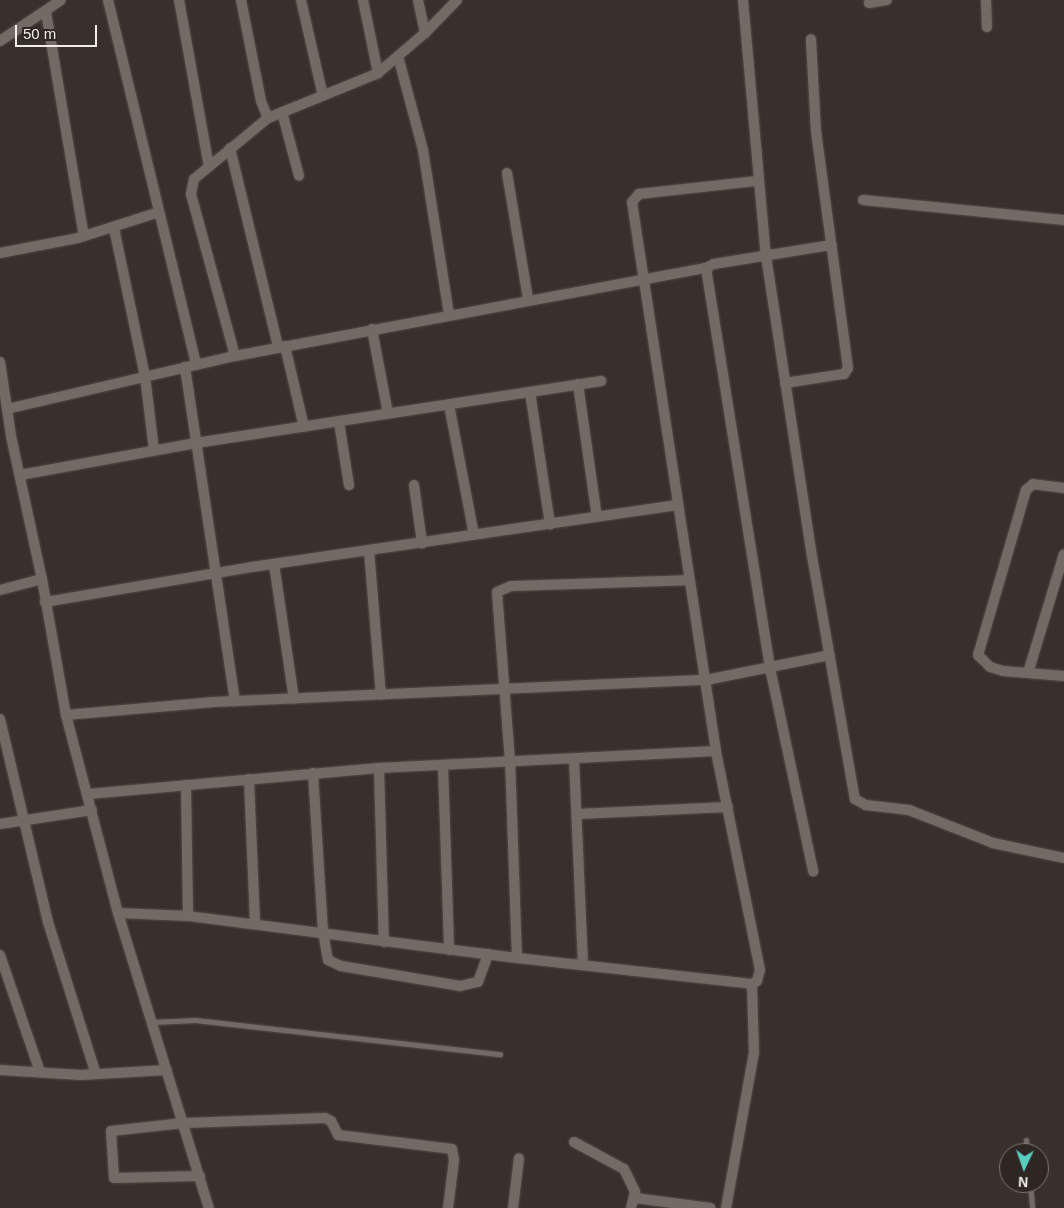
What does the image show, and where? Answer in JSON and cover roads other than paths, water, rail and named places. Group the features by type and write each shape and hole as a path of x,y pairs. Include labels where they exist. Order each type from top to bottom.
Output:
{"street":[{"path":"0,41 46,12 60,0"},
{"path":"108,0 156,213 186,317 196,443 235,701"},
{"path":"179,0 209,166"},
{"path":"241,0 261,101 268,118"},
{"path":"301,0 323,96"},
{"path":"363,0 378,73"},
{"path":"418,0 425,33"},
{"path":"235,356 191,194 194,179 268,118 378,73 425,33 457,0"},
{"path":"743,0 757,180 766,256 785,383 855,799 866,805 909,810 993,843 1064,858"},
{"path":"870,0 869,3 888,0"},
{"path":"986,0 987,27"},
{"path":"46,12 84,236"},
{"path":"785,383 844,374 848,368 816,132 811,40"},
{"path":"398,56 423,150 449,314"},
{"path":"282,112 299,176"},
{"path":"230,148 304,427"},
{"path":"507,173 528,299"},
{"path":"726,1208 754,1053 752,984 759,977 760,970 716,751 632,202 635,195 757,180"},
{"path":"863,200 1064,220"},
{"path":"0,253 84,236 114,228 156,213"},
{"path":"114,228 145,376 154,450"},
{"path":"7,409 235,356 528,299 706,268 714,264 831,245"},
{"path":"706,268 770,668 812,870"},
{"path":"372,329 388,414"},
{"path":"0,362 11,436 42,579 66,715 118,913 209,1208"},
{"path":"20,475 196,443 601,381"},
{"path":"578,384 597,517"},
{"path":"530,392 550,524"},
{"path":"448,405 474,535"},
{"path":"339,422 349,485"},
{"path":"0,441 11,436"},
{"path":"1064,488 1033,484 1026,490 978,648 981,661 990,667 1064,676"},
{"path":"414,485 422,543"},
{"path":"45,602 215,573 678,505"},
{"path":"369,550 381,695"},
{"path":"1028,672 1064,554"},
{"path":"274,564 294,698"},
{"path":"0,590 42,579"},
{"path":"517,958 510,762 497,597 500,589 510,586 689,580"},
{"path":"66,715 235,701 706,680 830,655"},
{"path":"0,719 48,922 96,1074"},
{"path":"88,794 249,778 379,768 716,751"},
{"path":"574,759 583,966"},
{"path":"443,765 449,950"},
{"path":"379,768 384,942"},
{"path":"313,773 325,955 333,964 460,986 478,982 488,954"},
{"path":"249,778 255,924"},
{"path":"186,785 188,916"},
{"path":"576,814 728,808"},
{"path":"0,824 92,810"},
{"path":"118,913 188,916 323,932 449,950 752,984"},
{"path":"0,955 40,1072"},
{"path":"0,1070 96,1074 166,1070"},
{"path":"200,1176 119,1179 112,1174 111,1131 184,1123 319,1117 331,1121 338,1135 449,1148 454,1160 448,1208"},
{"path":"574,1142 624,1169 633,1182 633,1203 710,1208"},
{"path":"513,1208 519,1158"}],"lane":[{"path":"152,1022 194,1020 500,1054"},
{"path":"1031,1193 1032,1208"}]}
